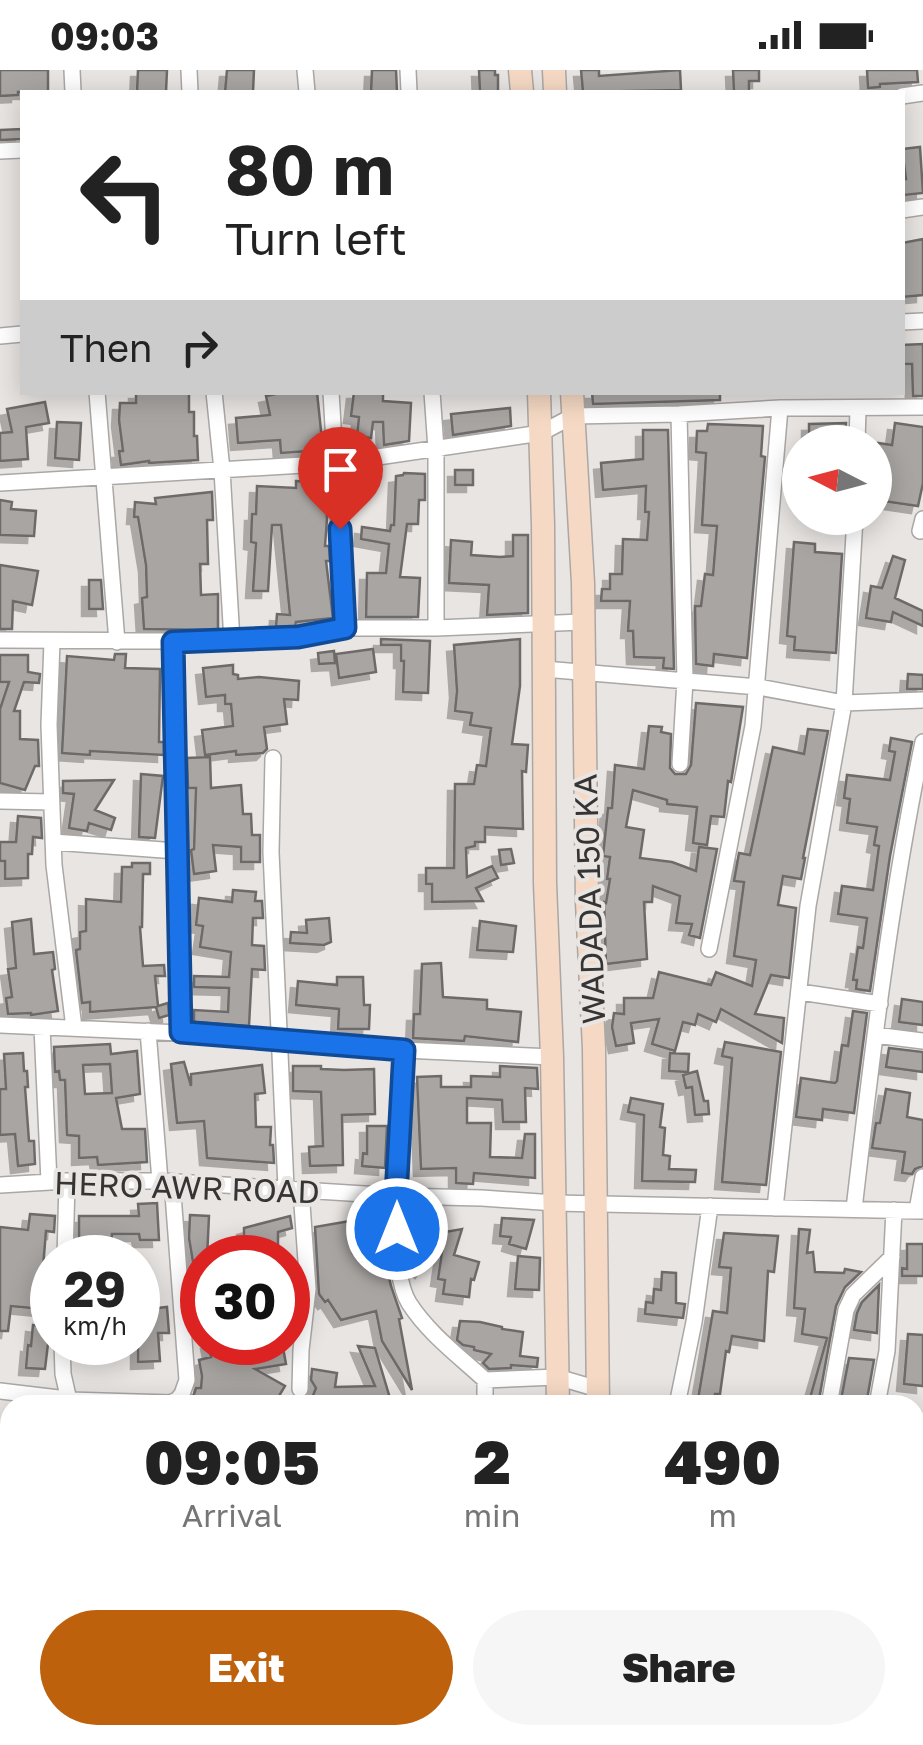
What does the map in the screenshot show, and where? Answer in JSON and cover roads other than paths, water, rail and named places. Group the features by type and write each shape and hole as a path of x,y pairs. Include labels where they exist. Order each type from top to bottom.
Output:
{"street":[{"path":"97,395 117,642"},
{"path":"214,395 232,641"},
{"path":"331,395 345,628"},
{"path":"432,395 436,628"},
{"name":"WADADA 150 KA","path":"539,395 545,883 558,1395"},
{"path":"0,483 337,463 541,433 572,404 679,414 780,408 923,407"},
{"name":"WADADA 150 KA","path":"572,404 583,583 598,1395"},
{"path":"709,949 736,821 758,687 780,408"},
{"path":"858,409 858,425"},
{"path":"679,414 685,680 680,764"},
{"path":"775,1208 808,906 844,704 853,535"},
{"path":"0,640 232,641 298,637 345,628 582,622"},
{"path":"52,641 53,842 74,1028"},
{"path":"173,642 181,1032"},
{"path":"544,669 758,687 844,704 923,700"},
{"path":"854,1209 875,1035 923,742"},
{"path":"272,758 271,852 279,1040 308,1289 300,1390"},
{"path":"0,801 51,802"},
{"path":"53,842 177,851"},
{"path":"800,992 880,1004"},
{"path":"0,1025 181,1032 552,1058"},
{"path":"42,1027 49,1182"},
{"path":"148,1031 187,1380 180,1395"},
{"path":"875,1035 923,1041"},
{"path":"404,1050 396,1196 398,1262 408,1301 446,1347 485,1380 558,1377 594,1395"},
{"path":"920,1211 923,1177"},
{"path":"66,1235 68,1181"},
{"name":"HERO AWR ROAD","path":"0,1185 166,1181 396,1196 920,1211"},
{"path":"679,1395 710,1206"},
{"path":"879,1395 888,1351 894,1210"},
{"path":"831,1395 846,1310 853,1295 892,1256"},
{"path":"62,1365 67,1395"},
{"path":"485,1380 486,1395"},
{"path":"0,1391 28,1395"}]}
